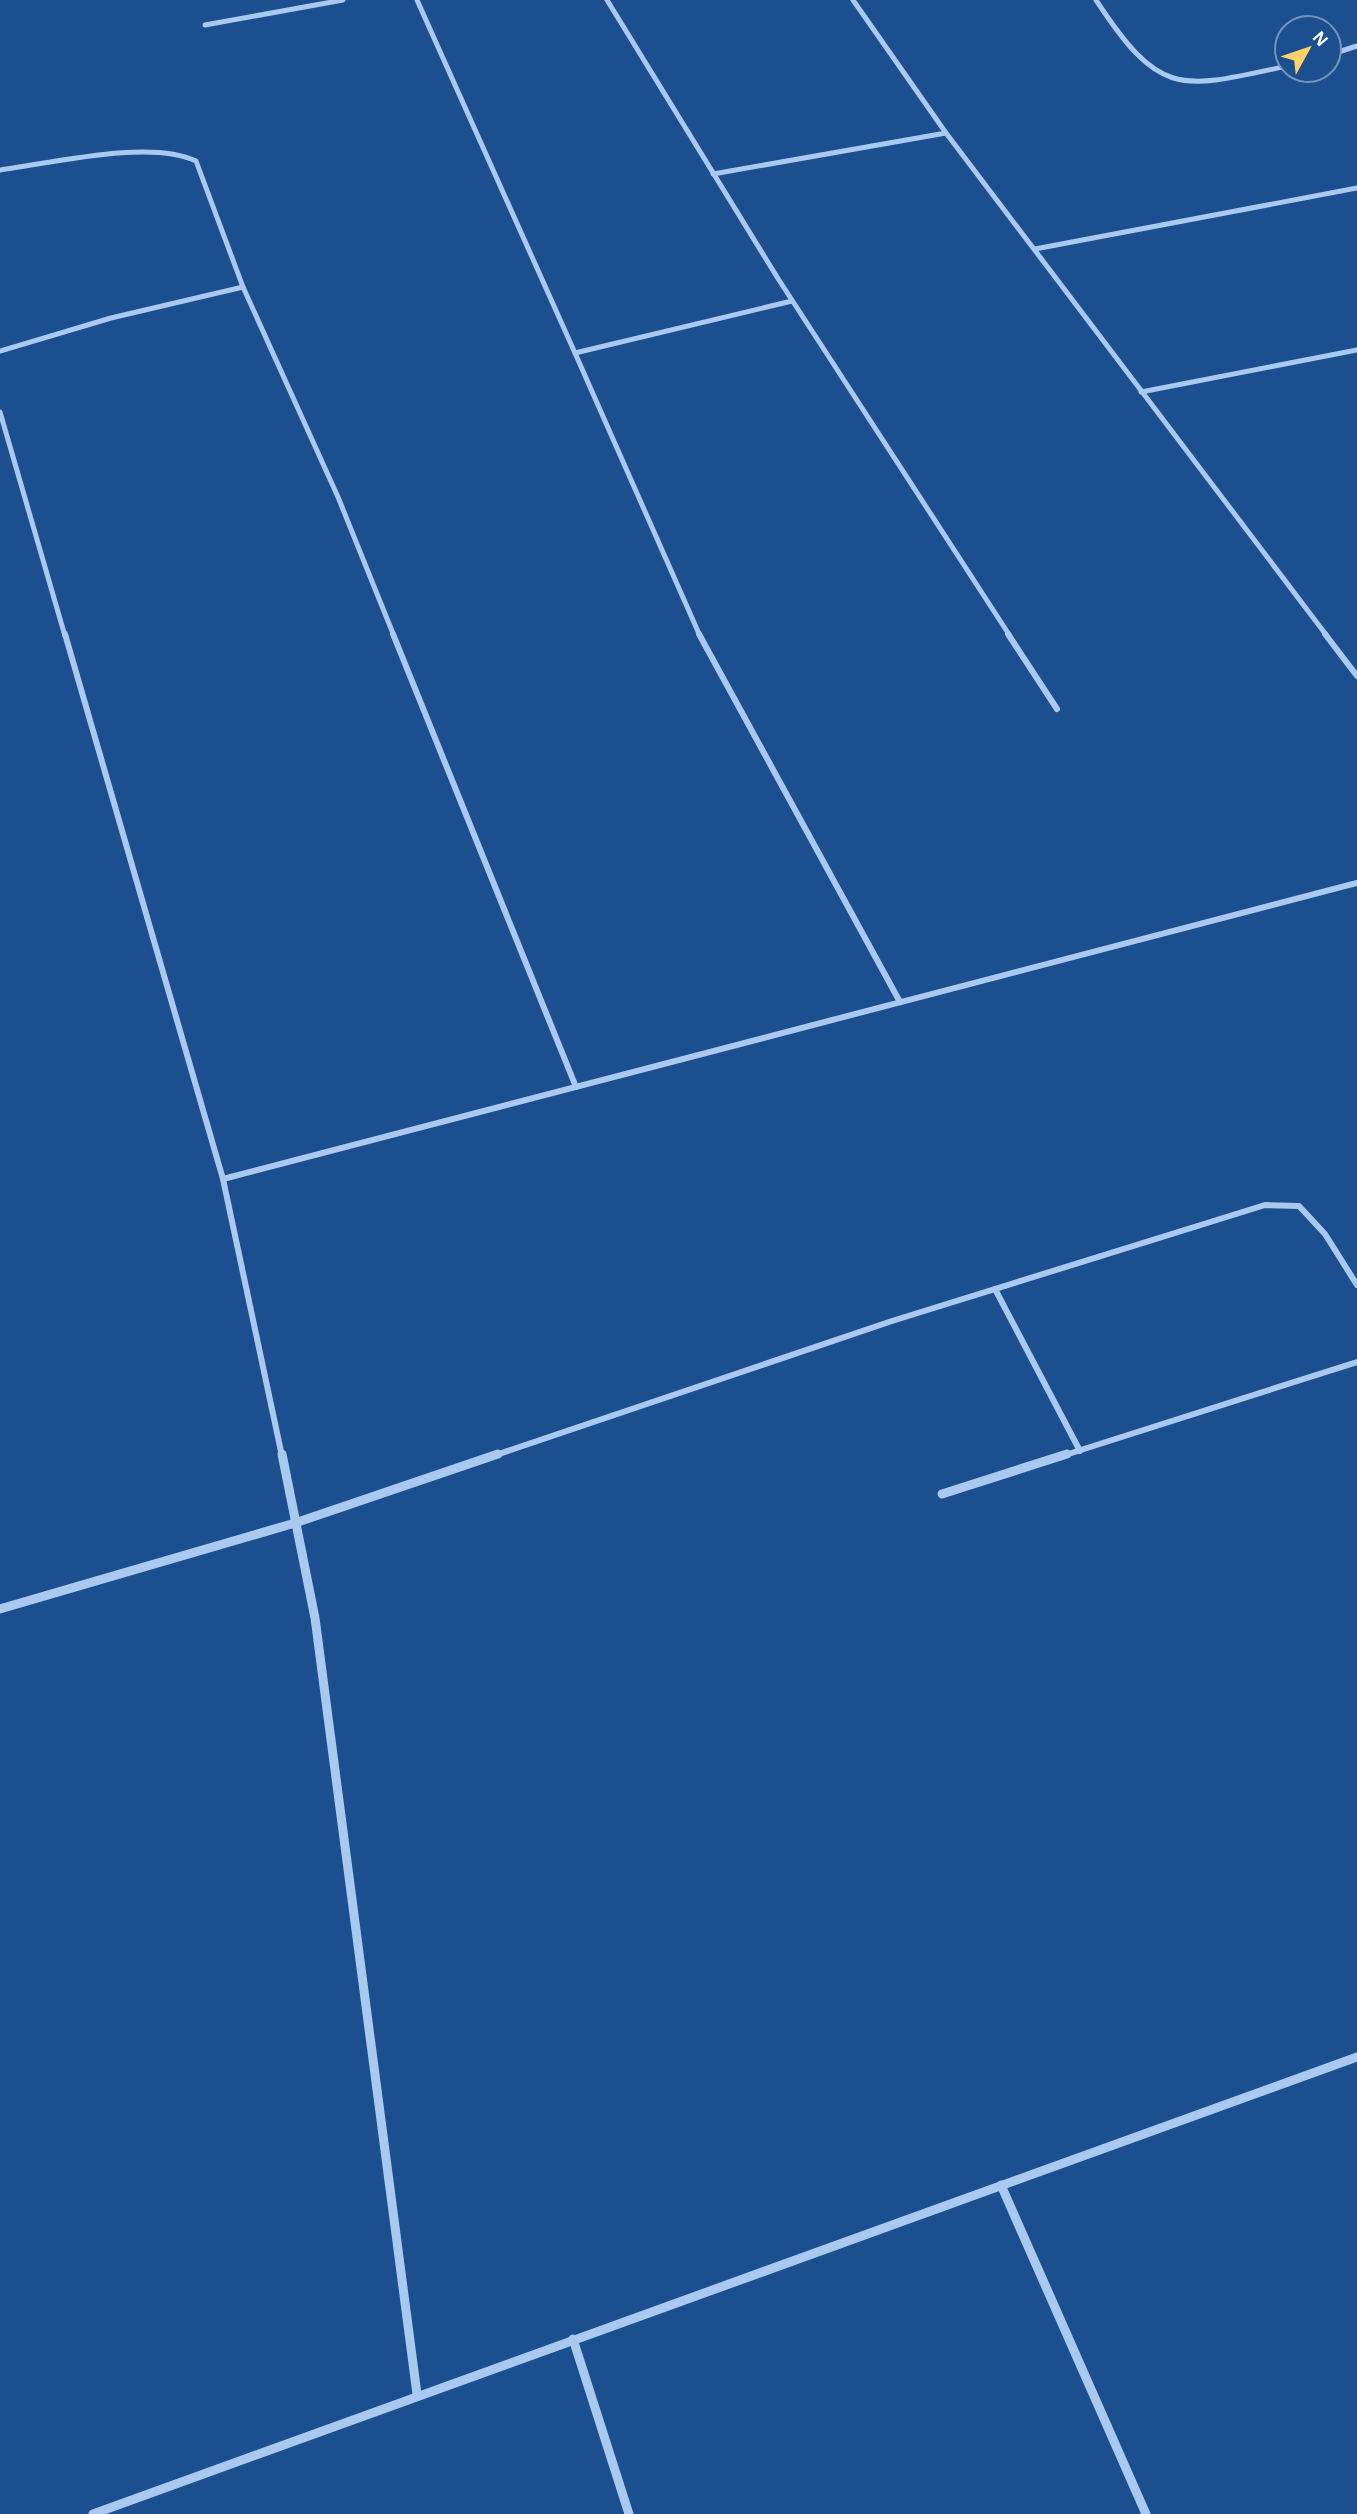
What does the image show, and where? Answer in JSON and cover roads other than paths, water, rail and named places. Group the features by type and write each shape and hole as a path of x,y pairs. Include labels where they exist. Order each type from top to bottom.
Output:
{"street":[{"path":"205,25 343,0"},
{"path":"417,0 709,657 900,1002"},
{"path":"607,0 792,302 1058,709"},
{"path":"853,0 946,132 1357,677"},
{"path":"1096,0 1130,50 1156,73 1186,81 1228,78 1273,69"},
{"path":"713,174 946,132"},
{"path":"0,170 149,151 179,153 197,161 243,287 338,497 576,1087"},
{"path":"1035,249 1357,188"},
{"path":"0,351 111,318 243,287"},
{"path":"575,353 792,302"},
{"path":"1141,392 1357,350"},
{"path":"0,412 223,1179 248,1287 315,1618 417,2394"},
{"path":"223,1179 1357,883"},
{"path":"0,1609 295,1523 995,1289 1265,1205 1299,1206 1325,1234 1357,1285"},
{"path":"995,1289 1080,1451"},
{"path":"942,1494 1357,1362"},
{"path":"96,2514 417,2394 1357,2057"},
{"path":"1002,2185 1146,2514"},
{"path":"573,2339 629,2514"}]}
